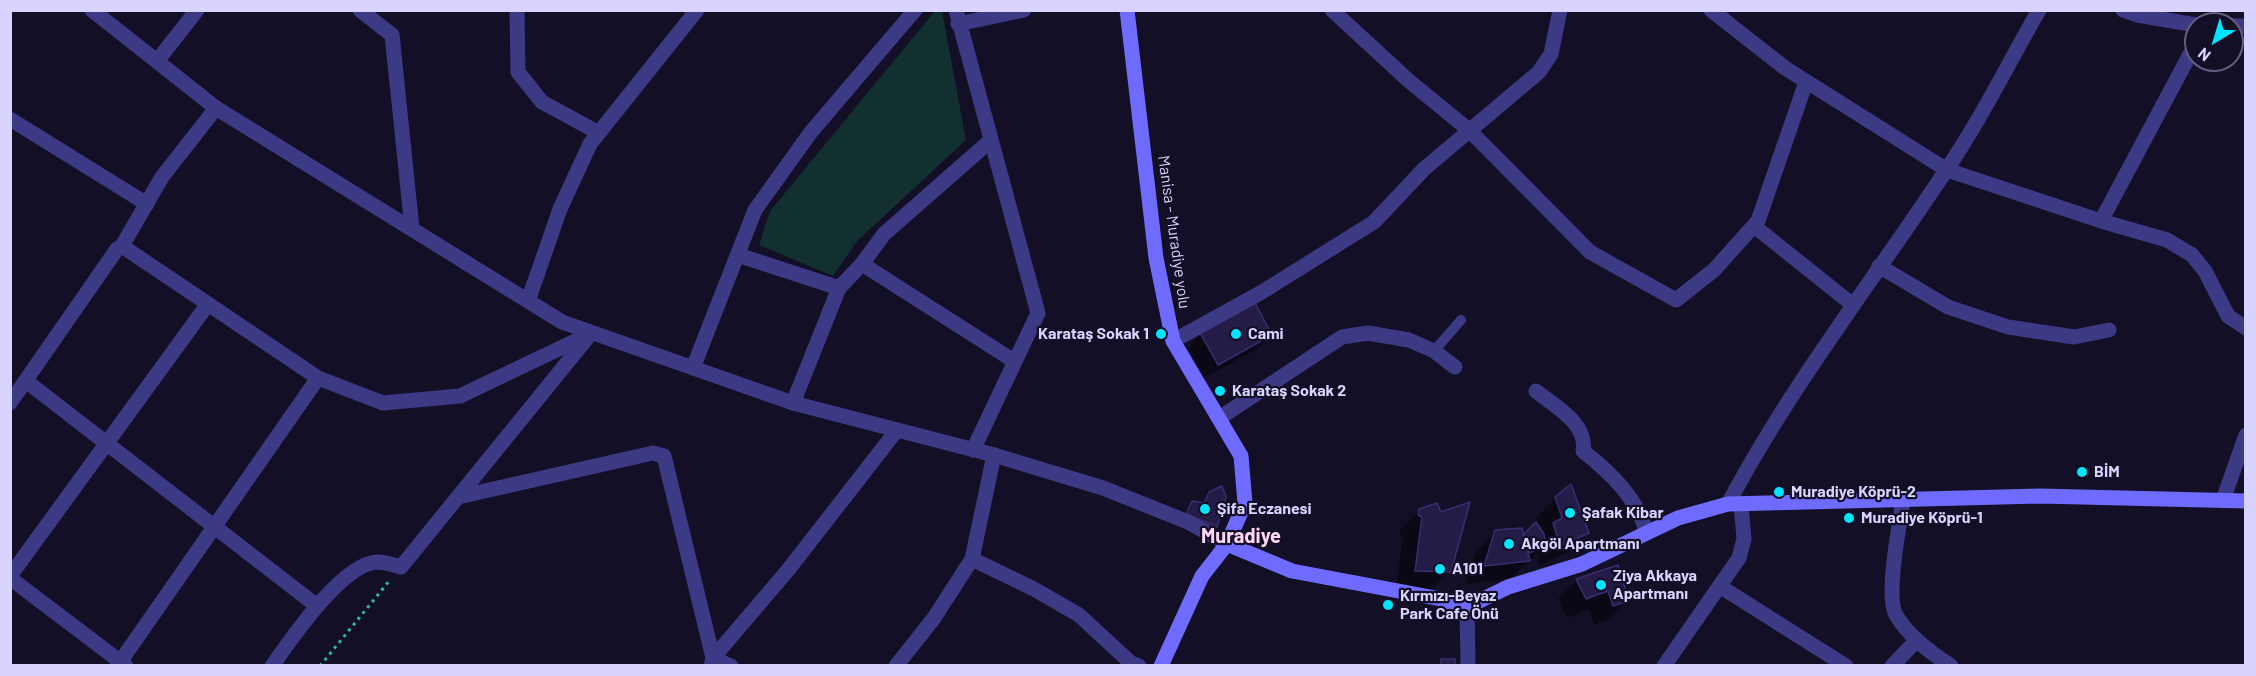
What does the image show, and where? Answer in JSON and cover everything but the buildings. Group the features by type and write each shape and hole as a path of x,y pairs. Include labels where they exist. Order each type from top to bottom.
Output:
{"main road":[{"name":"Manisa - Muradiye yolu","path":"1127,10 1156,258 1173,341 1221,417 1241,456 1245,503 1227,544 1203,576 1161,666"},
{"path":"1227,544 1292,571 1441,599 1467,607 1508,587 1582,564 1678,518 1735,503 2040,496 2246,501"}],"street":[{"path":"92,10 216,108 561,322 793,403 994,455 1103,488 1188,522 1227,544"},
{"path":"157,61 197,10"},
{"path":"360,10 392,35 412,228"},
{"path":"517,10 518,72 542,102 599,133"},
{"path":"528,301 560,209 590,144 697,10"},
{"path":"693,368 755,210 811,132 915,10"},
{"path":"973,450 1038,313 957,17 1024,10"},
{"path":"1332,10 1409,81 1469,130 1590,252 1676,300 1714,270 1758,221 1806,81"},
{"path":"1173,341 1262,292 1374,222 1424,169 1539,72 1551,54 1560,10"},
{"path":"1711,10 1806,81 1947,170 2101,221 2167,240 2192,255 2205,271 2228,316 2246,328"},
{"path":"1664,666 1739,558 1744,539 1735,503 1756,450 1947,170 2039,10"},
{"path":"2123,10 2137,15 2184,23"},
{"path":"2101,221 2184,65"},
{"path":"10,403 117,249 122,246 162,177 216,108"},
{"path":"10,119 147,204"},
{"path":"793,403 839,288 862,264 884,234 990,141"},
{"path":"1754,226 1853,305"},
{"path":"122,246 318,378 383,403 460,396 592,333"},
{"path":"738,255 839,288"},
{"path":"862,264 1014,361"},
{"path":"1879,267 1948,307 2008,327 2074,337 2109,330"},
{"path":"208,304 10,577 123,664 214,526 318,378"},
{"path":"1434,351 1461,320"},
{"path":"272,666 316,606 360,567 378,562 401,567 592,333"},
{"path":"1221,417 1342,337 1368,333 1409,340 1434,351 1455,366"},
{"path":"26,381 316,606"},
{"path":"1536,390 1568,416 1581,432 1585,440 1583,451 1610,472 1641,515 1647,533"},
{"path":"712,662 788,570 897,430"},
{"path":"2223,500 2246,435"},
{"path":"458,497 653,453 664,456 712,662"},
{"path":"896,666 934,618 972,560 994,455"},
{"path":"1903,499 1890,594 1895,614 1916,641 1951,666"},
{"path":"972,560 1034,589 1079,615 1131,663 1139,666"},
{"path":"1721,587 1846,666"},
{"path":"1467,607 1468,666"},
{"path":"1892,666 1916,641"},
{"path":"712,662 731,666"}],"path":[{"path":"320,666 401,567"}],"green space":[{"path":"935,11 942,11 966,140 857,241 833,276 759,245 770,211"}],"place":[{"name":"Karataş Sokak 1","path":"1161,334"},
{"name":"Cami","path":"1236,334"},
{"name":"Karataş Sokak 2","path":"1220,391"},
{"name":"BİM","path":"2082,472"},
{"name":"Muradiye Köprü-2","path":"1779,492"},
{"name":"Şifa Eczanesi","path":"1205,509"},
{"name":"Şafak Kibar","path":"1570,513"},
{"name":"Muradiye Köprü-1","path":"1849,518"},
{"name":"Akgöl Apartmanı","path":"1509,544"},
{"name":"A101","path":"1440,569"},
{"name":"Ziya Akkaya Apartmanı","path":"1601,585"},
{"name":"Kırmızı-Beyaz Park Cafe Önü","path":"1388,605"}],"district":[{"name":"Muradiye","path":"1241,536"}]}
